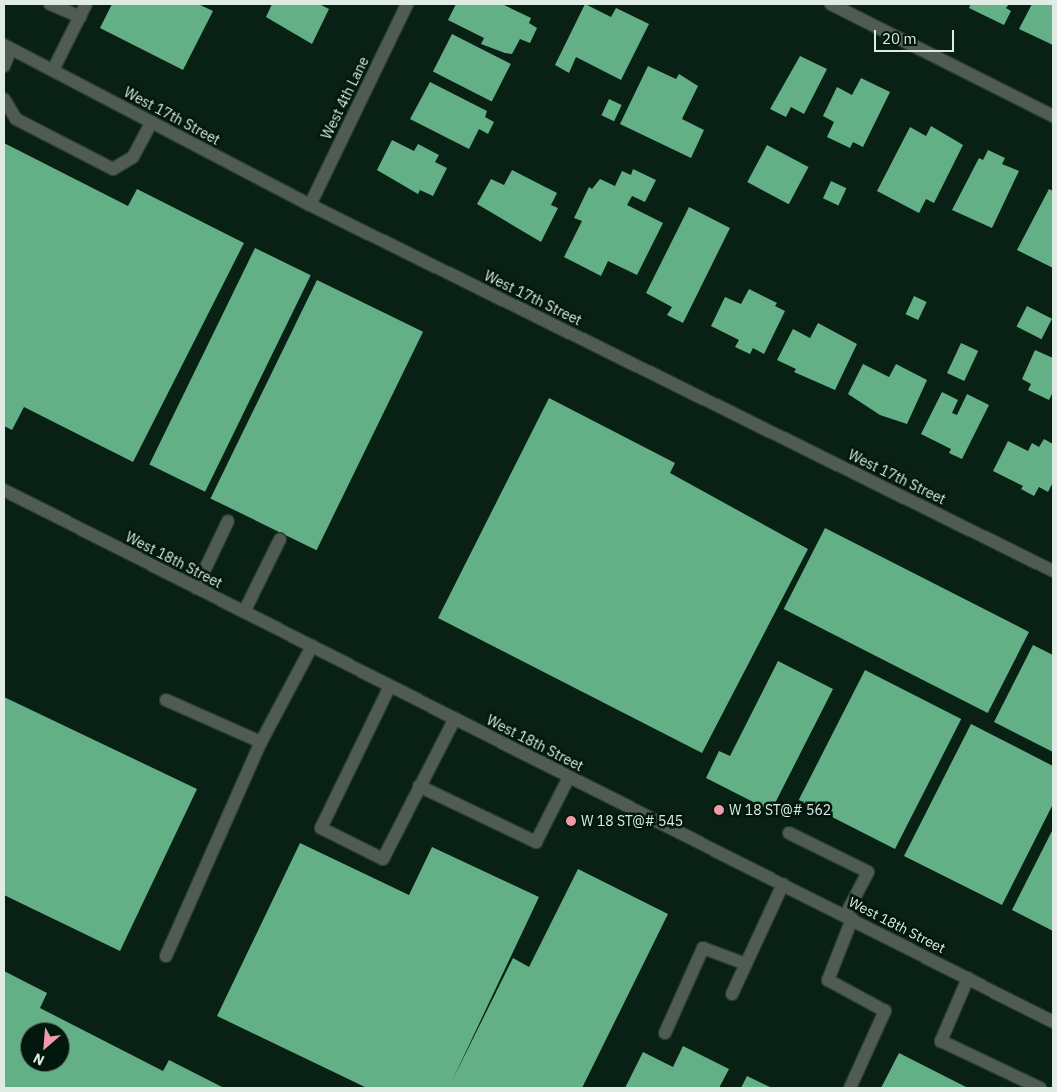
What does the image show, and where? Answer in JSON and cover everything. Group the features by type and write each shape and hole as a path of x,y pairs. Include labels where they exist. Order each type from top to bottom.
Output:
{"street":[{"path":"50,4 80,17"},
{"path":"53,70 86,4"},
{"name":"West 4th Lane","path":"310,205 407,4"},
{"path":"831,4 1053,116"},
{"path":"4,66 8,47"},
{"name":"West 17th Street","path":"8,47 310,205 1053,571"},
{"path":"4,99 16,119 113,169 133,157 152,122"},
{"name":"West 18th Street","path":"4,490 1053,1022"},
{"path":"196,588 228,521"},
{"path":"244,612 280,539"},
{"path":"166,956 261,742 312,646"},
{"path":"390,686 321,828 383,859 419,786 456,718"},
{"path":"166,700 261,742"},
{"path":"419,786 536,842 569,777"},
{"path":"789,833 868,872 848,918 828,980 885,1012 850,1088"},
{"path":"732,994 782,884"},
{"path":"665,1033 702,948 746,964"},
{"path":"968,978 941,1041 1040,1088"}],"building":[{"path":"112,4 198,4 213,11 183,70 100,28"},
{"path":"272,4 319,4 329,9 312,44 266,17"},
{"path":"456,4 502,4 531,18 529,23 537,28 530,43 520,39 512,54 505,53 481,44 484,38 448,20"},
{"path":"585,4 611,17 616,8 649,24 621,80 576,57 569,73 555,65"},
{"path":"971,4 1009,4 1006,8 1011,11 1004,25 969,8"},
{"path":"1032,4 1053,4 1053,45 1019,29"},
{"path":"452,34 511,64 492,101 433,71"},
{"path":"800,56 827,69 804,114 791,107 786,117 770,109"},
{"path":"648,66 676,79 679,74 698,86 682,119 704,130 691,158 620,124"},
{"path":"861,78 890,92 863,147 853,142 850,148 827,137 834,122 823,116 837,87 852,95"},
{"path":"430,82 487,111 485,117 494,122 488,134 479,129 469,149 410,119"},
{"path":"609,99 622,105 614,121 601,115"},
{"path":"931,126 963,145 934,203 926,199 919,213 877,191 910,127 926,136"},
{"path":"392,140 414,151 418,144 439,155 435,162 447,168 433,196 420,190 418,194 377,170"},
{"path":"4,143 128,206 137,189 244,243 133,462 24,407 12,430 4,426"},
{"path":"767,145 808,167 789,204 747,182"},
{"path":"988,150 1005,158 1002,164 1019,171 992,228 952,210 979,158 983,160"},
{"path":"633,169 656,180 645,202 632,196 627,205 663,223 637,275 608,261 601,276 564,257 582,221 574,218 589,187 592,189 600,179 615,186 622,171 631,175"},
{"path":"512,170 557,193 551,205 558,208 541,242 477,204 491,179 504,185"},
{"path":"831,181 846,188 838,205 823,198"},
{"path":"1049,189 1053,191 1053,268 1017,250"},
{"path":"689,207 730,228 683,323 667,315 672,307 646,293"},
{"path":"255,248 311,275 205,492 149,465"},
{"path":"317,280 423,332 317,550 210,498"},
{"path":"749,289 777,303 775,306 785,311 764,354 753,348 750,354 735,347 739,340 711,326 725,297 741,304"},
{"path":"914,296 927,302 918,320 906,314"},
{"path":"1027,306 1052,319 1042,339 1017,326"},
{"path":"818,323 857,344 835,390 794,372 796,369 777,360 793,329 810,338"},
{"path":"961,343 978,351 964,381 947,373"},
{"path":"1035,350 1053,358 1053,392 1049,400 1028,390 1031,384 1022,379"},
{"path":"863,364 889,377 896,364 927,380 907,424 880,415 848,394"},
{"path":"942,392 958,400 952,413 957,415 967,394 989,405 962,459 949,453 951,449 921,434"},
{"path":"549,398 675,463 670,473 808,549 702,753 438,618"},
{"path":"1044,439 1053,444 1053,482 1048,492 1039,487 1034,496 1021,489 1023,486 993,471 1008,441 1028,451 1032,443 1039,447"},
{"path":"825,528 1029,632 988,713 784,609"},
{"path":"1033,645 1053,655 1053,752 994,722"},
{"path":"778,661 833,689 771,811 706,778 719,751 730,756"},
{"path":"865,670 961,719 895,849 799,800"},
{"path":"4,697 197,789 120,951 4,895"},
{"path":"971,724 1053,766 1053,804 1002,905 904,856"},
{"path":"1053,829 1053,931 1012,910"},
{"path":"300,843 409,895 432,847 539,897 452,1081 513,958 529,967 578,869 668,914 582,1088 367,1088 217,1016"},
{"path":"4,971 47,993 40,1008 67,1022 20,1022 20,1072 70,1072 70,1023 163,1071 169,1060 224,1088 4,1088"},
{"path":"683,1046 729,1069 719,1088 625,1088 643,1052 673,1067"},
{"path":"899,1053 968,1088 881,1088"},
{"path":"747,1076 772,1088 741,1088"}],"place":[{"name":"W 18 ST@# 562","path":"719,810"},
{"name":"W 18 ST@# 545","path":"571,821"}]}
